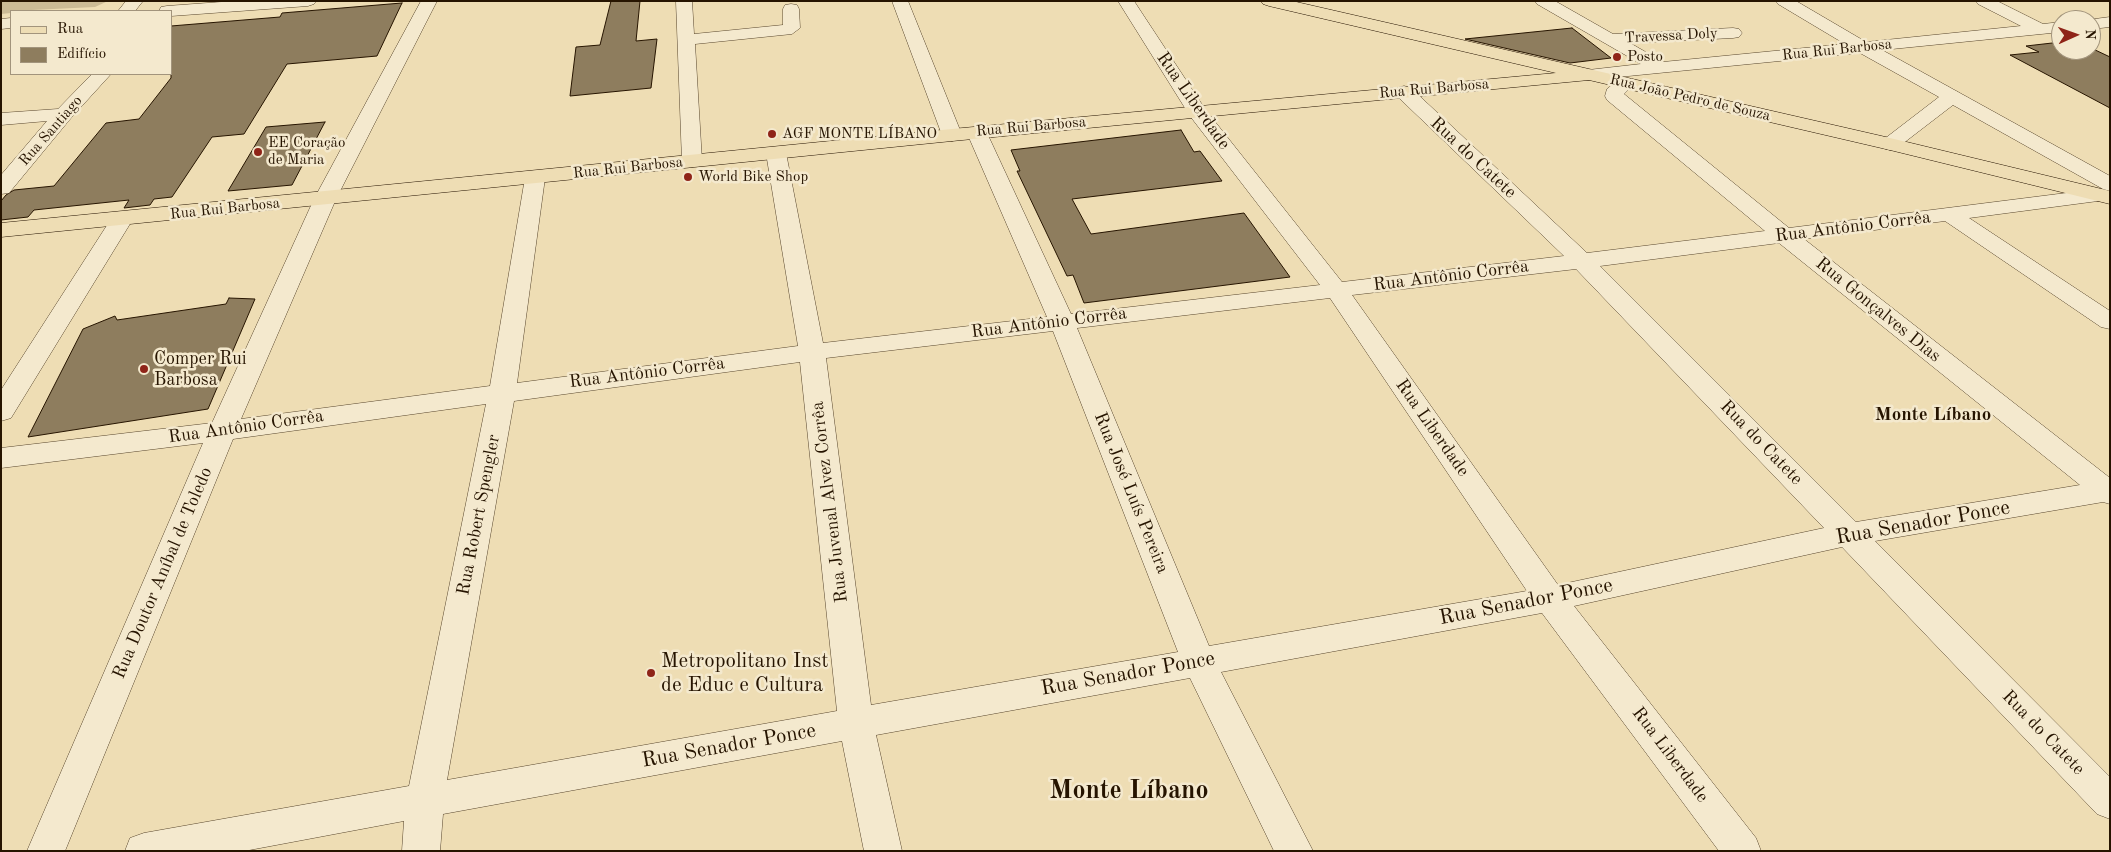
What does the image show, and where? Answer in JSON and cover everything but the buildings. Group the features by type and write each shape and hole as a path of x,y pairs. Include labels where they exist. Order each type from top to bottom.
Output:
{"main road":[{"name":"Rua João Pedro de Souza","path":"1269,1 2106,193"},
{"name":"Rua Rui Barbosa","path":"1,230 964,134 1588,75"}],"street":[{"path":"172,11 308,1"},
{"name":"Rua Doutor Aníbal de Toledo","path":"46,851 222,431 325,199 429,1"},
{"path":"684,1 692,161"},
{"name":"Rua José Luís Pereira","path":"900,1 964,134 1062,322 1199,662 1294,851"},
{"name":"Rua Liberdade","path":"1126,1 1197,112 1336,290 1550,599 1742,851"},
{"path":"1543,1 1660,68"},
{"path":"1784,1 1952,96 2106,193"},
{"path":"1984,1 2040,29"},
{"path":"686,40 786,30 791,28 791,9"},
{"name":"Rua Rui Barbosa","path":"1588,75 2051,28"},
{"name":"Travessa Doly","path":"1609,38 1733,33"},
{"name":"Rua Santiago","path":"1,188 64,114 101,75"},
{"name":"Rua Gonçalves Dias","path":"1625,84 1614,93 1614,96 1784,235 2109,492"},
{"name":"Rua do Catete","path":"1404,92 1582,261 2110,802"},
{"path":"1890,144 1952,96"},
{"path":"1,119 64,114"},
{"name":"Rua Juvenal Alvez Corrêa","path":"776,153 812,352 856,723 883,851"},
{"name":"Rua Robert Spengler","path":"421,851 426,800 502,392 535,178"},
{"name":"Rua Antônio Corrêa","path":"1,458 222,431 812,352 1582,261 1950,215 2106,193"},
{"path":"1950,215 2110,322"},
{"path":"1,412 122,219"},
{"name":"Rua Senador Ponce","path":"144,851 1550,599 1850,534 2109,492"}],"shaded area":[{"path":"1,1 108,1 95,7 10,10 10,13 1,14"}],"place":[{"name":"Posto","path":"1617,57"},
{"name":"AGF MONTE LÍBANO","path":"772,134"},
{"name":"EE Coração de Maria","path":"258,152"},
{"name":"World Bike Shop","path":"688,177"},
{"name":"Comper Rui Barbosa","path":"144,369"},
{"name":"Metropolitano Inst de Educ e Cultura","path":"651,673"}],"district":[{"name":"Monte Líbano","path":"1933,415"},
{"name":"Monte Líbano","path":"1129,791"}]}
